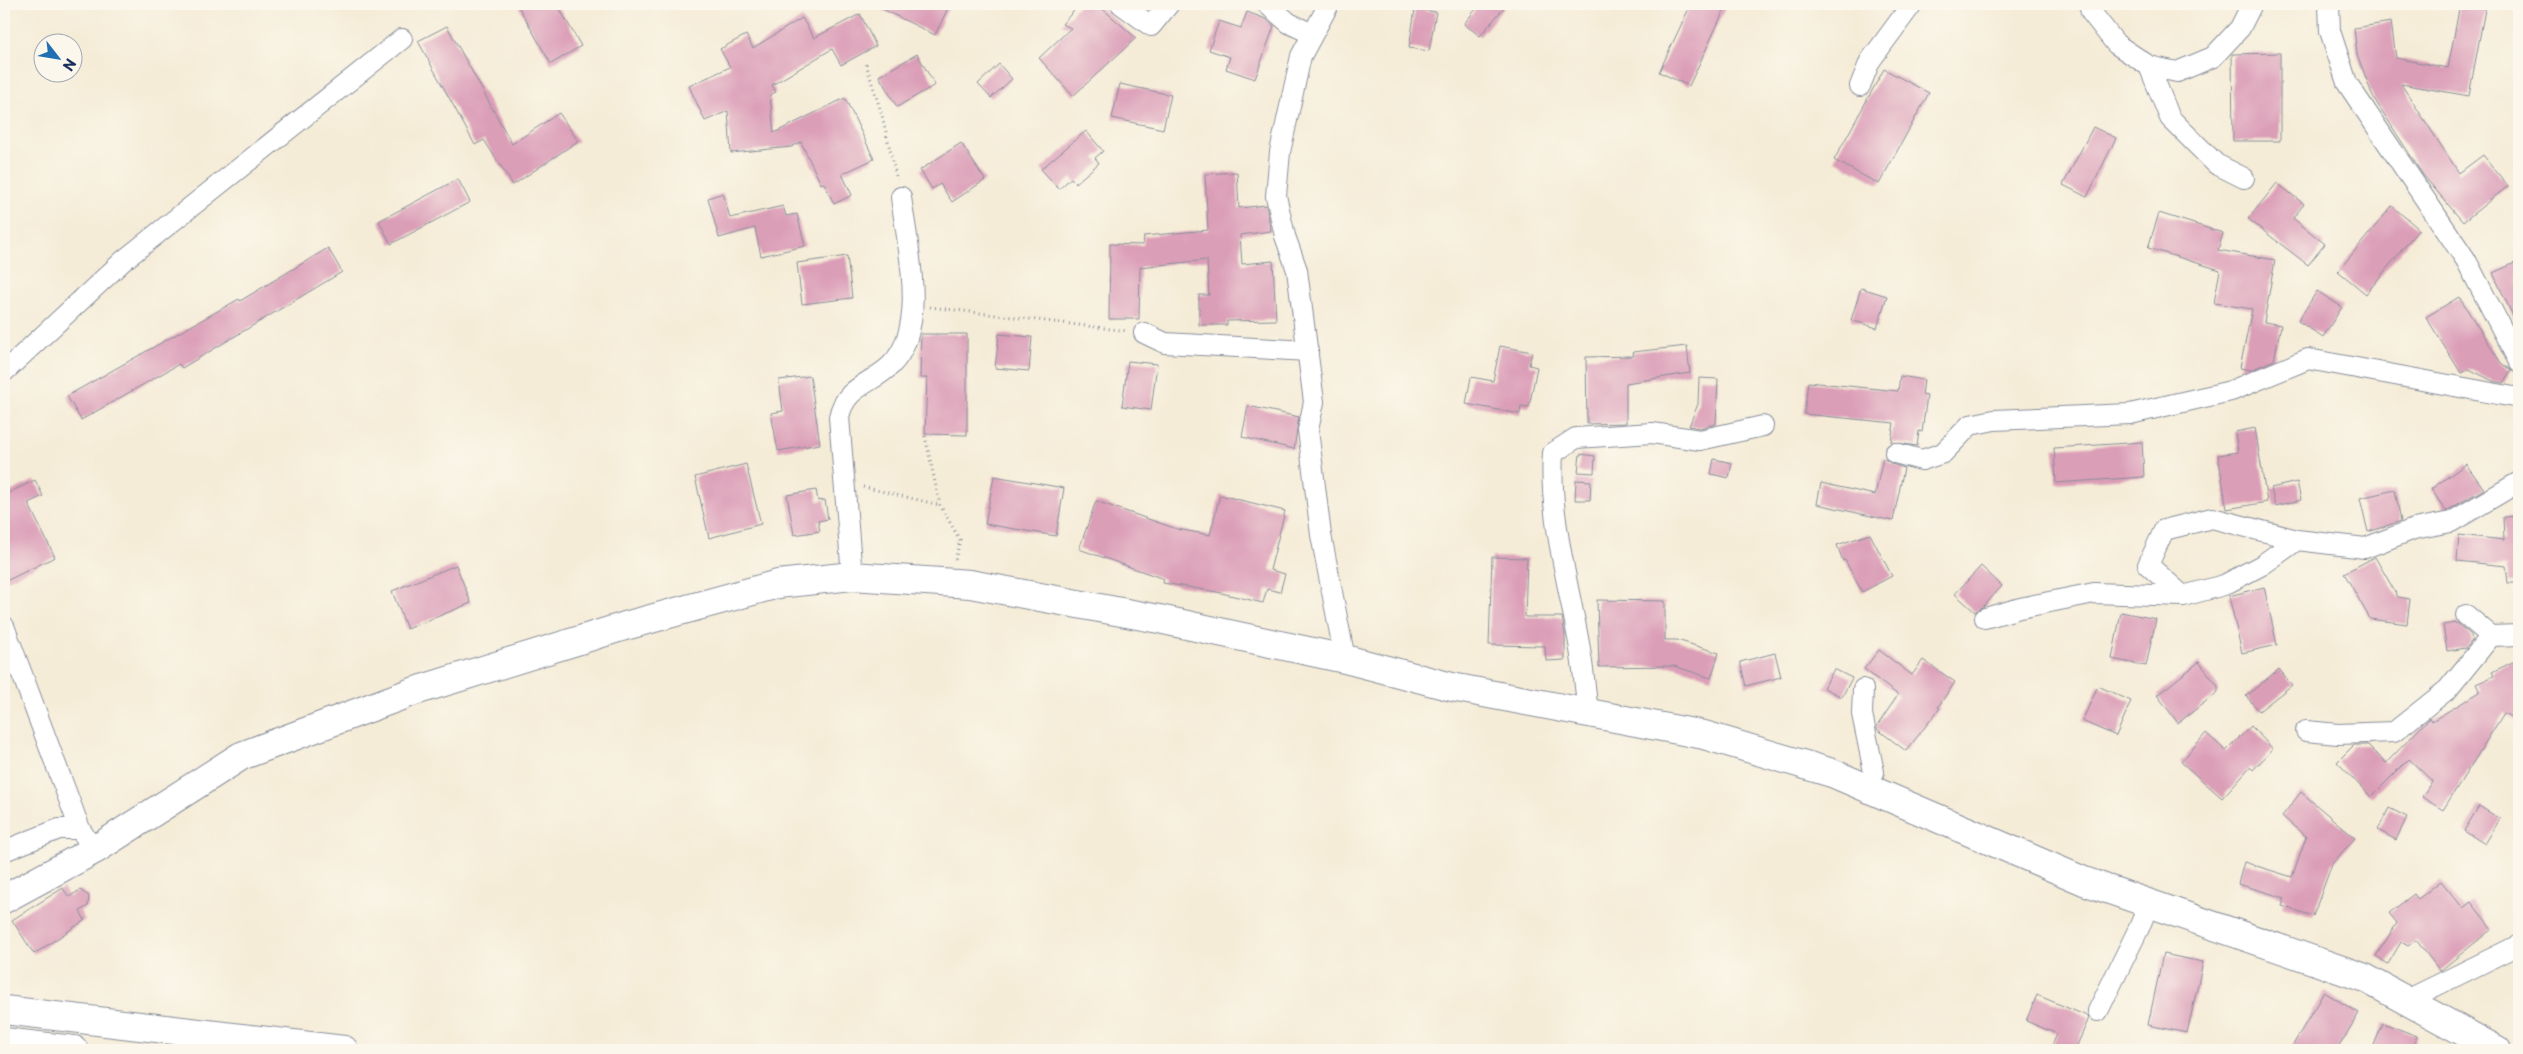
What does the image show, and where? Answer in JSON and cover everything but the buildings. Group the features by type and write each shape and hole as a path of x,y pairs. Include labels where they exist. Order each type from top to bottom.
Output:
{"street":[{"path":"1120,4 1151,26 1169,4"},
{"path":"1267,4 1289,23 1312,34"},
{"path":"1329,4 1301,56 1280,152 1276,196 1284,236 1297,270 1314,402 1308,430 1321,535 1345,659"},
{"path":"1860,86 1870,62 1912,4"},
{"path":"2089,4 2090,12 2116,44 2149,66 2177,72 2213,57 2240,28 2252,4"},
{"path":"2329,4 2330,31 2347,83 2466,260 2519,362"},
{"path":"4,372 124,260 402,39"},
{"path":"2149,66 2170,118 2216,164 2244,178"},
{"path":"852,576 840,410 848,396 890,366 899,356 908,336 914,296 901,197"},
{"path":"1144,333 1165,344 1308,351"},
{"path":"1895,453 1922,460 1943,453 1970,425 1994,420 2130,414 2231,391 2308,359 2519,398"},
{"path":"1588,714 1579,639 1566,580 1551,482 1553,453 1576,438 1652,434 1700,440 1763,426"},
{"path":"2183,596 2148,565 2164,530 2212,518 2297,540 2365,548 2414,529 2451,522 2518,481"},
{"path":"1985,618 2020,608 2094,593 2183,596 2224,585 2262,565 2297,540"},
{"path":"4,899 88,839 241,756 412,692 625,626 778,584 852,576 970,584 1159,619 1345,659 1452,687 1704,735 1832,773 2084,881 2365,978 2497,1050"},
{"path":"2466,615 2491,636 2519,635"},
{"path":"4,626 88,839"},
{"path":"2306,730 2338,734 2394,732 2448,689 2491,636"},
{"path":"1863,689 1862,714 1874,772 1868,789"},
{"path":"4,851 59,829 88,839"},
{"path":"2098,1011 2139,928 2149,903"},
{"path":"2407,1000 2519,945"},
{"path":"4,1010 344,1050"},
{"path":"4,1042 74,1050"}],"path":[{"path":"866,64 882,115 901,197"},
{"path":"912,305 1144,333"},
{"path":"925,436 940,505 960,540 950,583"},
{"path":"844,482 940,505"}]}
